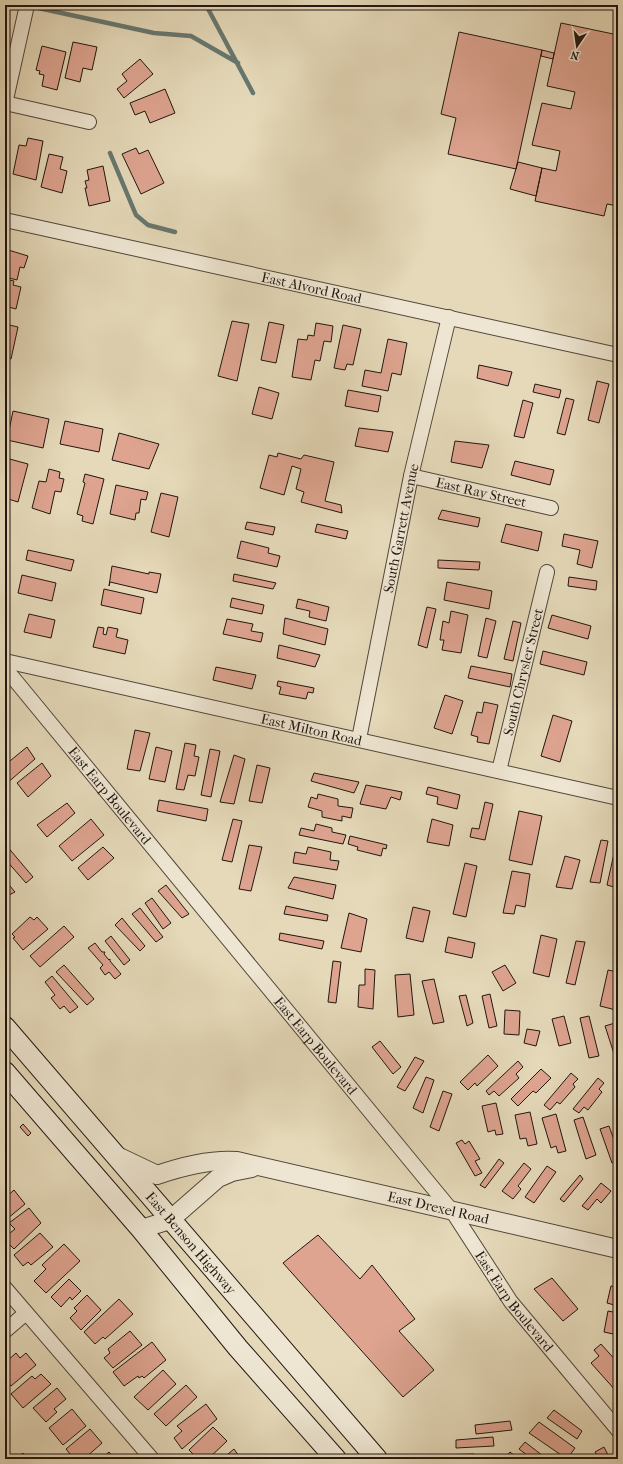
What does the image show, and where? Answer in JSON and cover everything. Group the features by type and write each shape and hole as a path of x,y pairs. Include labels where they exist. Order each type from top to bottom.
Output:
{"main road":[{"name":"East Benson Highway","path":"5,1027 376,1459"},
{"name":"East Benson Highway","path":"6,1074 141,1229 238,1348 336,1459"}],"street":[{"path":"26,10 5,103 89,122"},
{"name":"East Alvord Road","path":"5,220 618,354"},
{"name":"South Garrett Avenue","path":"359,739 411,476 449,317"},
{"name":"East Ray Street","path":"411,476 551,508"},
{"name":"South Chrysler Street","path":"499,771 547,572"},
{"name":"East Milton Road","path":"5,661 618,798"},
{"name":"East Earp Boulevard","path":"5,668 452,1211 511,1302 618,1430"},
{"name":"East Drexel Road","path":"113,1154 157,1175 187,1166 217,1161 237,1161 618,1249"},
{"path":"141,1229 170,1220 218,1178 232,1172 258,1166"},
{"path":"5,1288 152,1459"},
{"path":"5,1331 26,1313"}],"building":[{"path":"561,23 618,35 618,206 607,204 604,216 535,201 542,168 556,171 560,151 532,145 542,103 571,109 575,92 547,86"},
{"path":"459,32 542,50 516,169 448,154 456,118 441,114"},
{"path":"73,42 97,47 92,70 83,68 80,82 65,78"},
{"path":"42,46 66,52 57,90 42,86 44,75 39,74 40,71 36,70"},
{"path":"542,50 554,53 553,59 541,56"},
{"path":"140,59 153,74 124,98 117,89 127,81 122,74"},
{"path":"165,89 175,113 150,123 145,111 135,115 130,103"},
{"path":"28,138 43,141 36,180 13,174 19,145 26,146"},
{"path":"136,148 139,154 148,150 164,183 141,194 122,154"},
{"path":"49,154 63,157 60,169 67,171 62,193 41,187"},
{"path":"518,162 542,168 536,196 510,189"},
{"path":"103,166 110,201 89,206 85,188 87,188 85,181 89,180 87,170"},
{"path":"5,249 28,256 24,268 20,267 17,280 5,277"},
{"path":"5,279 14,281 13,285 21,287 16,309 5,306"},
{"path":"232,321 249,324 237,381 218,376"},
{"path":"269,322 284,325 276,363 261,360"},
{"path":"316,323 333,326 331,342 324,341 320,361 315,360 311,380 292,377 298,339 307,340 308,335 314,336"},
{"path":"5,324 18,327 11,359 5,358"},
{"path":"343,325 361,329 353,365 347,364 345,370 334,368"},
{"path":"388,339 407,343 401,375 392,373 388,391 362,386 365,370 381,373"},
{"path":"479,365 512,372 508,386 477,378"},
{"path":"597,381 609,384 599,423 588,420"},
{"path":"535,384 561,390 559,398 533,392"},
{"path":"259,387 279,393 272,419 252,414"},
{"path":"348,390 381,396 378,412 345,406"},
{"path":"566,398 574,400 565,435 557,433"},
{"path":"523,400 533,403 524,438 514,436"},
{"path":"13,411 49,419 43,448 7,440"},
{"path":"65,421 103,429 99,452 60,444"},
{"path":"359,428 393,432 388,452 355,446"},
{"path":"119,433 159,444 149,469 112,460"},
{"path":"455,441 489,445 482,468 451,462"},
{"path":"278,453 301,459 304,455 334,462 325,501 341,505 342,513 301,502 304,492 296,489 301,469 292,466 284,495 260,488 269,455 277,457"},
{"path":"6,458 28,464 18,502 5,498 7,487 5,486"},
{"path":"515,461 554,470 550,485 511,475"},
{"path":"49,469 60,472 59,478 64,479 61,492 55,491 50,514 32,508 39,481 46,482"},
{"path":"85,474 104,479 93,524 82,521 83,516 77,514 85,483 83,482"},
{"path":"116,485 148,492 146,500 141,499 139,513 136,513 135,520 110,514"},
{"path":"161,493 178,497 169,537 151,532"},
{"path":"442,510 480,518 478,527 438,519"},
{"path":"247,522 275,527 273,535 245,529"},
{"path":"317,524 348,531 346,539 315,532"},
{"path":"506,524 542,532 538,551 501,542"},
{"path":"564,534 598,541 592,568 577,564 580,550 562,546"},
{"path":"241,541 269,548 268,553 280,556 277,567 237,558"},
{"path":"28,550 74,560 71,571 26,560"},
{"path":"438,560 480,562 479,570 438,568"},
{"path":"112,566 149,574 149,572 161,574 157,593 110,582 109,586"},
{"path":"234,574 276,583 273,589 233,581"},
{"path":"22,575 56,583 52,601 18,593"},
{"path":"569,577 597,581 596,590 568,586"},
{"path":"447,582 492,591 489,609 444,600"},
{"path":"104,589 144,598 141,614 101,605"},
{"path":"232,598 264,605 262,614 230,607"},
{"path":"298,599 329,607 326,621 309,617 310,611 296,608"},
{"path":"427,607 436,609 427,648 418,645"},
{"path":"451,611 468,615 461,653 442,650 444,640 440,640 443,621 449,623"},
{"path":"29,614 55,620 51,638 24,632"},
{"path":"552,615 591,626 588,639 548,628"},
{"path":"285,618 328,629 325,645 283,634"},
{"path":"486,618 496,621 487,658 478,656"},
{"path":"227,619 253,624 251,631 263,633 261,642 223,634"},
{"path":"513,621 521,623 513,661 504,659"},
{"path":"98,627 104,628 103,634 106,635 108,627 118,629 116,637 128,640 125,654 93,647"},
{"path":"279,645 320,655 315,667 277,658"},
{"path":"543,651 587,662 584,675 540,664"},
{"path":"471,666 512,674 510,687 468,678"},
{"path":"216,667 256,675 252,689 213,680"},
{"path":"278,681 314,688 313,693 308,692 306,699 279,694 281,687 277,686"},
{"path":"445,695 463,701 452,734 434,728"},
{"path":"484,702 498,705 489,744 477,742 478,737 471,735 477,712 482,713"},
{"path":"553,715 572,721 560,762 541,756"},
{"path":"135,730 150,733 140,771 127,769"},
{"path":"185,743 196,745 194,756 199,757 195,776 188,775 184,790 176,789"},
{"path":"27,747 35,759 6,784 5,765"},
{"path":"156,747 172,751 165,782 149,779"},
{"path":"210,749 220,751 211,797 201,795"},
{"path":"234,755 245,759 234,804 220,802"},
{"path":"42,763 51,776 28,797 17,783"},
{"path":"257,765 270,768 262,803 249,801"},
{"path":"314,773 359,782 354,793 311,781"},
{"path":"366,785 402,792 400,800 391,797 386,809 360,804"},
{"path":"428,787 460,795 457,809 437,804 438,797 426,794"},
{"path":"318,794 338,799 338,806 353,808 351,818 342,816 342,821 322,817 322,811 308,807 311,797 317,799"},
{"path":"159,800 208,809 206,821 157,811"},
{"path":"485,802 493,804 485,840 470,837 472,828 479,829"},
{"path":"67,803 75,813 47,837 37,825"},
{"path":"519,811 542,816 532,865 509,860"},
{"path":"91,819 104,835 72,861 59,846"},
{"path":"233,819 242,821 232,862 222,860"},
{"path":"432,819 453,825 449,846 427,842"},
{"path":"316,824 332,828 332,832 346,835 343,844 299,835 301,828 314,831"},
{"path":"350,836 387,845 386,849 383,848 381,856 357,850 358,847 348,844"},
{"path":"601,840 608,841 600,883 590,882"},
{"path":"6,845 33,877 26,883 5,859"},
{"path":"249,845 262,847 251,891 239,889"},
{"path":"103,847 114,858 88,880 78,868"},
{"path":"308,847 331,852 330,860 339,861 337,870 293,863 295,852 306,854"},
{"path":"615,849 618,850 618,874 614,887 607,885"},
{"path":"565,856 580,860 572,889 556,887"},
{"path":"465,863 477,866 466,917 453,914"},
{"path":"512,871 530,874 525,907 516,905 514,914 503,913"},
{"path":"294,877 336,885 333,899 288,888"},
{"path":"5,880 15,892 9,895 5,891"},
{"path":"166,885 189,914 182,918 158,891"},
{"path":"152,898 171,923 163,929 145,903"},
{"path":"286,906 328,915 327,921 284,914"},
{"path":"413,907 430,911 423,942 406,938"},
{"path":"140,908 163,937 156,942 132,914"},
{"path":"349,913 367,919 361,952 341,948"},
{"path":"30,917 34,920 37,917 48,929 23,950 13,938 15,937 12,934"},
{"path":"122,918 145,946 140,951 115,925"},
{"path":"64,926 74,937 40,967 30,956"},
{"path":"280,933 324,941 322,949 279,940"},
{"path":"541,935 557,939 549,977 533,973"},
{"path":"111,936 130,960 124,965 105,941"},
{"path":"448,937 475,943 472,958 445,952"},
{"path":"576,941 585,942 575,985 566,983"},
{"path":"95,943 102,952 105,952 104,954 109,960 110,959 121,974 115,979 109,972 105,975 100,968 103,965 88,948"},
{"path":"333,961 341,962 336,1003 328,1002"},
{"path":"64,965 94,999 87,1005 56,972"},
{"path":"505,965 516,983 503,991 492,972"},
{"path":"365,969 375,970 373,1009 358,1007 359,985 365,985"},
{"path":"608,970 618,972 618,999 616,1010 600,1006"},
{"path":"410,974 414,1015 398,1017 395,975"},
{"path":"52,976 78,1007 70,1013 64,1006 60,1009 51,998 55,995 45,982"},
{"path":"434,979 444,1022 433,1024 422,981"},
{"path":"490,994 497,1026 489,1028 482,996"},
{"path":"466,995 473,1023 467,1026 459,996"},
{"path":"505,1010 520,1011 519,1035 504,1034"},
{"path":"564,1016 571,1043 559,1046 552,1019"},
{"path":"589,1016 599,1056 589,1058 580,1018"},
{"path":"615,1023 618,1033 618,1066 605,1026"},
{"path":"527,1029 540,1031 536,1046 524,1043"},
{"path":"380,1041 401,1067 393,1074 372,1047"},
{"path":"488,1055 498,1066 477,1086 475,1083 468,1090 460,1082"},
{"path":"415,1057 424,1061 405,1091 397,1087"},
{"path":"518,1061 523,1067 516,1074 519,1078 499,1096 494,1091 489,1095 486,1091"},
{"path":"541,1069 551,1078 536,1093 533,1091 518,1106 511,1099"},
{"path":"571,1073 578,1079 573,1084 575,1087 560,1104 557,1102 550,1110 544,1105"},
{"path":"426,1077 434,1080 423,1113 413,1108"},
{"path":"598,1078 604,1083 599,1089 602,1092 588,1110 584,1107 579,1113 573,1109"},
{"path":"443,1091 452,1094 439,1131 430,1127"},
{"path":"496,1103 503,1134 496,1135 495,1130 488,1132 482,1106"},
{"path":"530,1112 537,1144 528,1146 526,1138 520,1139 515,1115"},
{"path":"556,1114 566,1151 558,1153 556,1146 551,1148 542,1118"},
{"path":"583,1117 596,1155 586,1159 574,1120"},
{"path":"23,1124 31,1133 28,1136 20,1127"},
{"path":"609,1126 618,1151 618,1161 612,1163 600,1129"},
{"path":"462,1140 465,1144 469,1141 480,1159 475,1161 482,1173 475,1176 456,1143"},
{"path":"499,1159 504,1163 485,1188 480,1185"},
{"path":"524,1163 531,1169 518,1186 521,1189 513,1199 502,1191"},
{"path":"547,1166 556,1172 534,1203 525,1197"},
{"path":"580,1175 583,1179 564,1202 560,1199"},
{"path":"601,1183 611,1191 601,1203 597,1199 588,1210 582,1206"},
{"path":"14,1190 25,1204 7,1219 5,1198"},
{"path":"29,1208 41,1223 14,1249 5,1240 5,1237 15,1229 9,1223"},
{"path":"40,1233 53,1247 31,1265 28,1262 23,1266 14,1255"},
{"path":"318,1235 360,1279 372,1265 415,1319 399,1331 434,1370 403,1397 283,1263"},
{"path":"64,1244 80,1261 46,1293 34,1281 46,1269 42,1265"},
{"path":"552,1278 578,1309 563,1321 534,1289"},
{"path":"69,1279 81,1291 72,1300 70,1297 61,1307 51,1297"},
{"path":"611,1286 618,1287 618,1306 607,1303"},
{"path":"87,1295 101,1310 81,1330 70,1318 77,1311 74,1308"},
{"path":"119,1299 133,1314 105,1339 103,1337 95,1344 84,1332"},
{"path":"608,1311 618,1313 618,1335 604,1332"},
{"path":"130,1331 142,1345 113,1368 104,1358 110,1353 108,1349"},
{"path":"152,1342 166,1360 144,1378 142,1376 139,1378 138,1376 124,1386 113,1372"},
{"path":"601,1344 618,1363 618,1390 616,1391 591,1363 599,1356 594,1350"},
{"path":"16,1353 20,1358 26,1353 36,1365 11,1386 5,1379 5,1363"},
{"path":"163,1370 176,1384 148,1410 134,1397"},
{"path":"41,1374 51,1384 23,1408 11,1394 32,1376 35,1379"},
{"path":"186,1385 197,1397 166,1426 154,1414"},
{"path":"57,1388 66,1399 54,1409 57,1412 46,1422 33,1408"},
{"path":"206,1404 217,1419 182,1449 174,1438 182,1431 177,1426"},
{"path":"72,1409 86,1426 63,1445 49,1428"},
{"path":"554,1410 582,1431 577,1439 547,1418"},
{"path":"510,1421 512,1430 476,1434 475,1425"},
{"path":"539,1422 575,1448 567,1459 529,1433"},
{"path":"213,1427 227,1441 208,1459 198,1459 189,1450"},
{"path":"90,1429 102,1443 84,1459 74,1459 66,1449"},
{"path":"493,1437 494,1446 456,1448 456,1440"},
{"path":"525,1442 547,1459 532,1459 519,1449"},
{"path":"604,1447 610,1459 599,1459 595,1452"},
{"path":"234,1449 241,1459 222,1459"},
{"path":"109,1452 116,1459 95,1459 99,1455 102,1458"},
{"path":"510,1452 519,1459 504,1459"},
{"path":"23,1453 27,1459 16,1459"},
{"path":"474,1454 475,1459 436,1459 436,1455"}],"waterway":[{"path":"206,5 253,93"},
{"path":"29,6 154,33 191,36 238,63"},
{"path":"110,153 136,215 148,225 175,232"}]}
